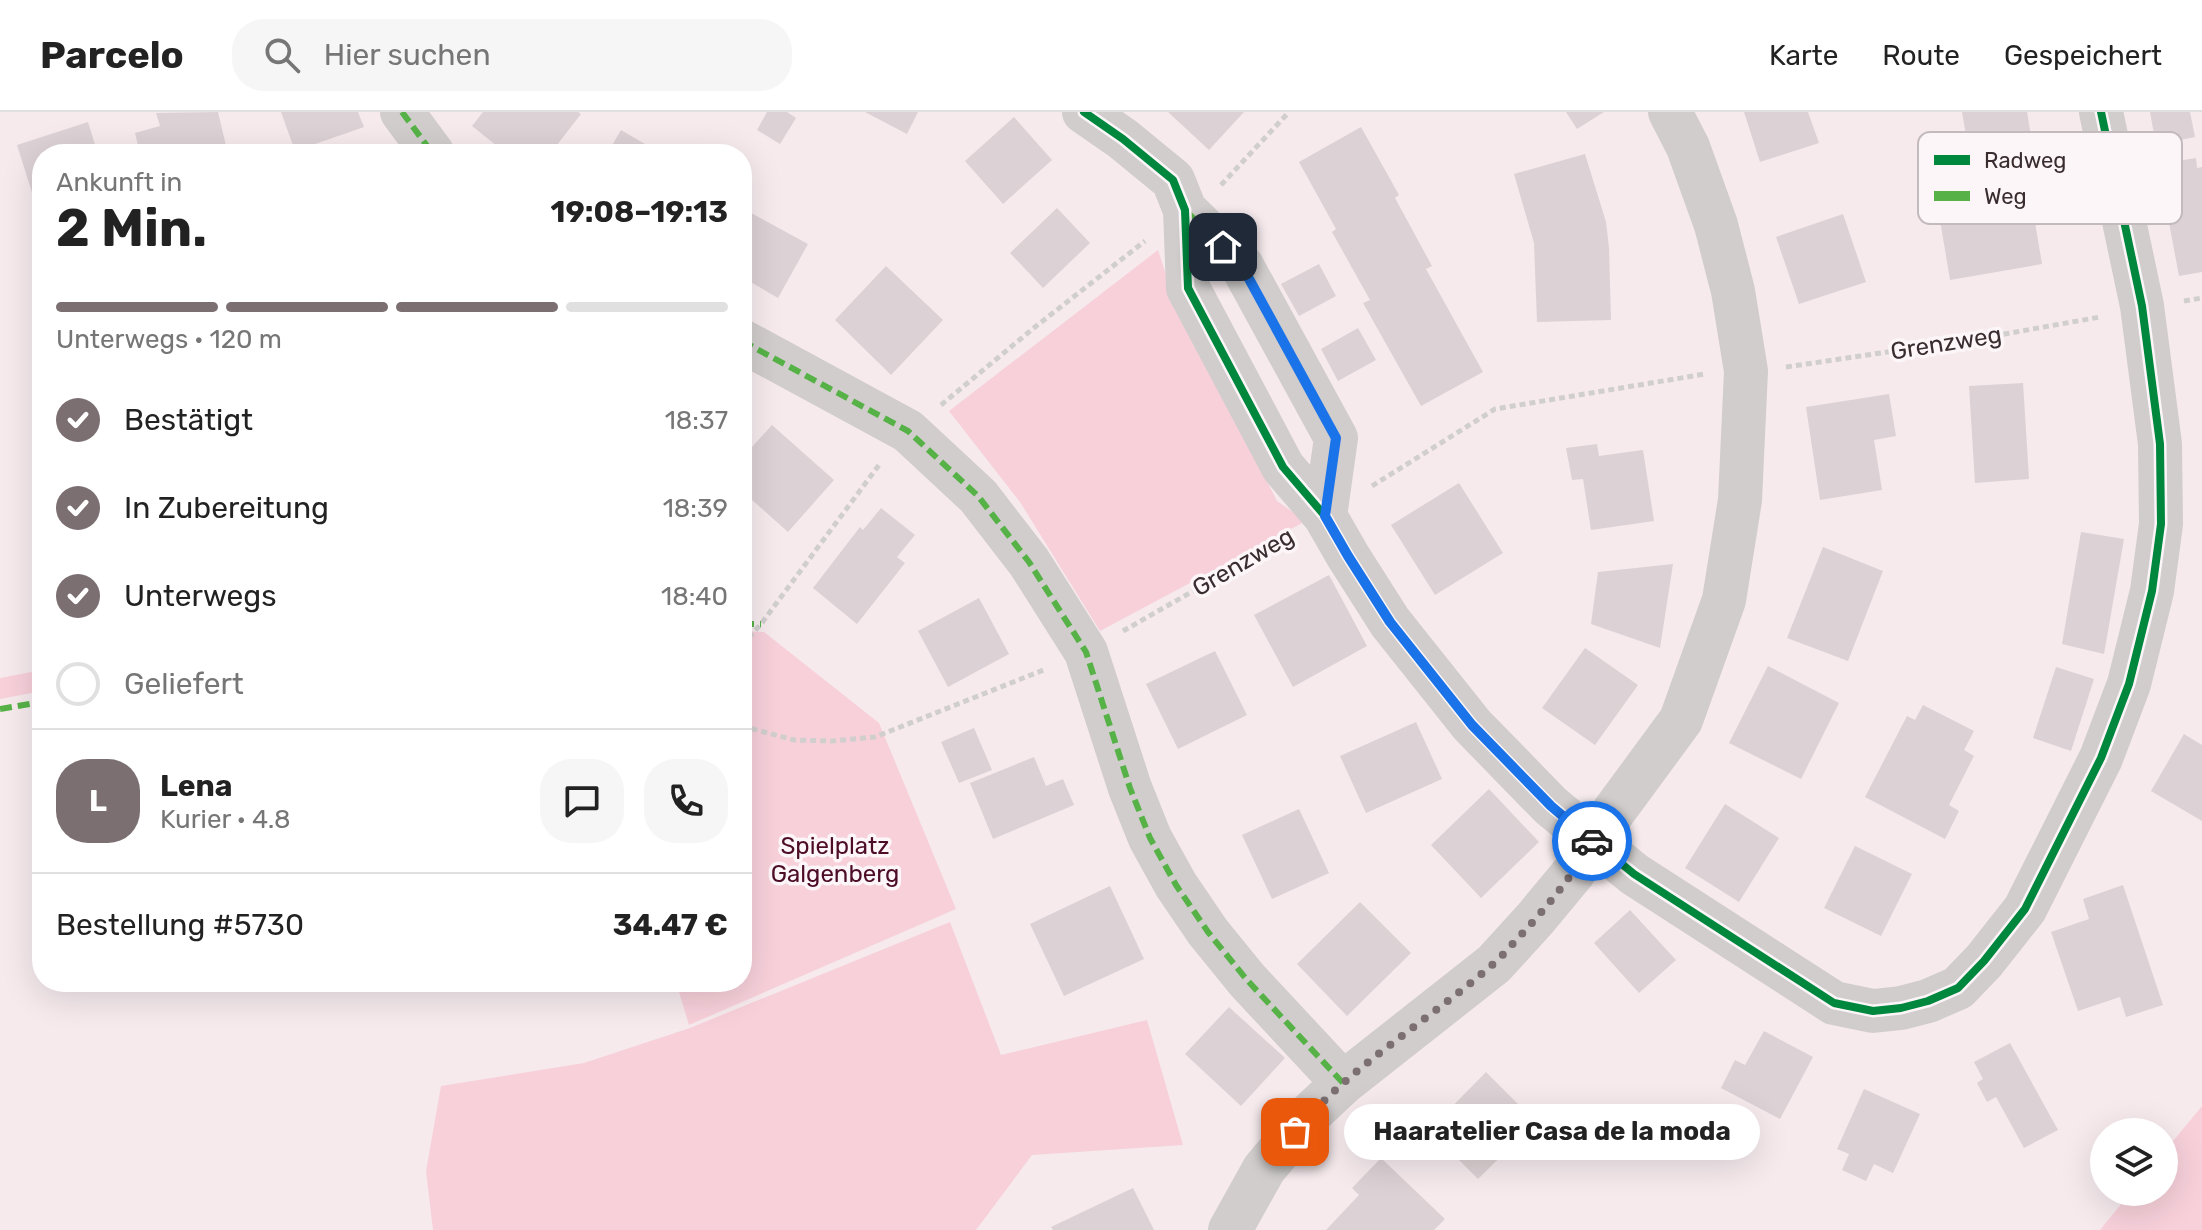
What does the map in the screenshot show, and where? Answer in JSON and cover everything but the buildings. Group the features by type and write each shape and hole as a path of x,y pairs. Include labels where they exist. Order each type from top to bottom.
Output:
{"street":[{"path":"402,112 426,144"},
{"path":"1084,112 1173,180 1185,210 1188,288 1283,467 1325,516 1390,622 1472,725 1551,806 1634,874 1834,1003 1873,1011 1928,1001 1958,988 2025,909 2101,758 2129,684 2152,591 2161,524 2160,444 2142,306 2125,224"},
{"path":"1230,1230 1264,1169 1310,1114 1343,1083 1494,964 1535,919 1574,872 1592,841 1681,720 1724,600 1740,500 1776,368 1733,291 1716,225 1688,147 1670,112"},
{"path":"2101,112 2105,132"},
{"path":"1185,210 1242,266 1336,438 1325,516"},
{"path":"752,346 908,431 978,496 1029,562 1086,652 1130,788 1150,838 1176,885 1208,932 1247,980 1343,1083"}],"path":[{"path":"1222,184 1289,112"},
{"path":"752,634 908,431 1142,244"},
{"path":"2187,301 2202,298"}],"green space":[{"path":"1158,250 1174,299 1277,501 1306,521 1100,631 1020,502 949,411"},
{"name":"Spielplatz Galgenberg","path":"752,631 764,632 879,723 956,909 689,1025 679,992 752,992"},
{"path":"32,672 32,693 0,699 0,678"},
{"path":"950,922 1001,1055 1147,1020 1183,1145 1032,1155 976,1230 433,1230 426,1171 441,1086 584,1063 690,1028"},
{"path":"2202,1106 2202,1230 2100,1230 2120,1206 2178,1206 2178,1135"}],"marked path":[{"path":"402,112 426,144"},
{"path":"1185,210 1242,266 1336,438 1325,516"},
{"path":"752,346 908,431 978,496 1029,562 1086,652 1130,788 1150,838 1176,885 1208,932 1247,980 1343,1083"},
{"path":"752,624 761,624"},
{"path":"0,709 32,704"}],"cycle path":[{"path":"1084,112 1173,180 1185,210 1188,288 1283,467 1325,516 1390,622 1472,725 1551,806 1634,874 1834,1003 1873,1011 1928,1001 1958,988 2025,909 2101,758 2129,684 2152,591 2161,524 2160,444 2142,306 2125,224"},
{"path":"2101,112 2105,132"}],"way so far":[{"path":"1295,1132 1343,1083 1494,964 1574,872 1592,841"}],"place":[{"name":"Haaratelier Casa de la moda","path":"1295,1132"}],"route":[{"path":"1223,247 1242,266 1336,438 1325,516 1348,556 1390,622 1472,725 1551,806 1592,841"}]}
